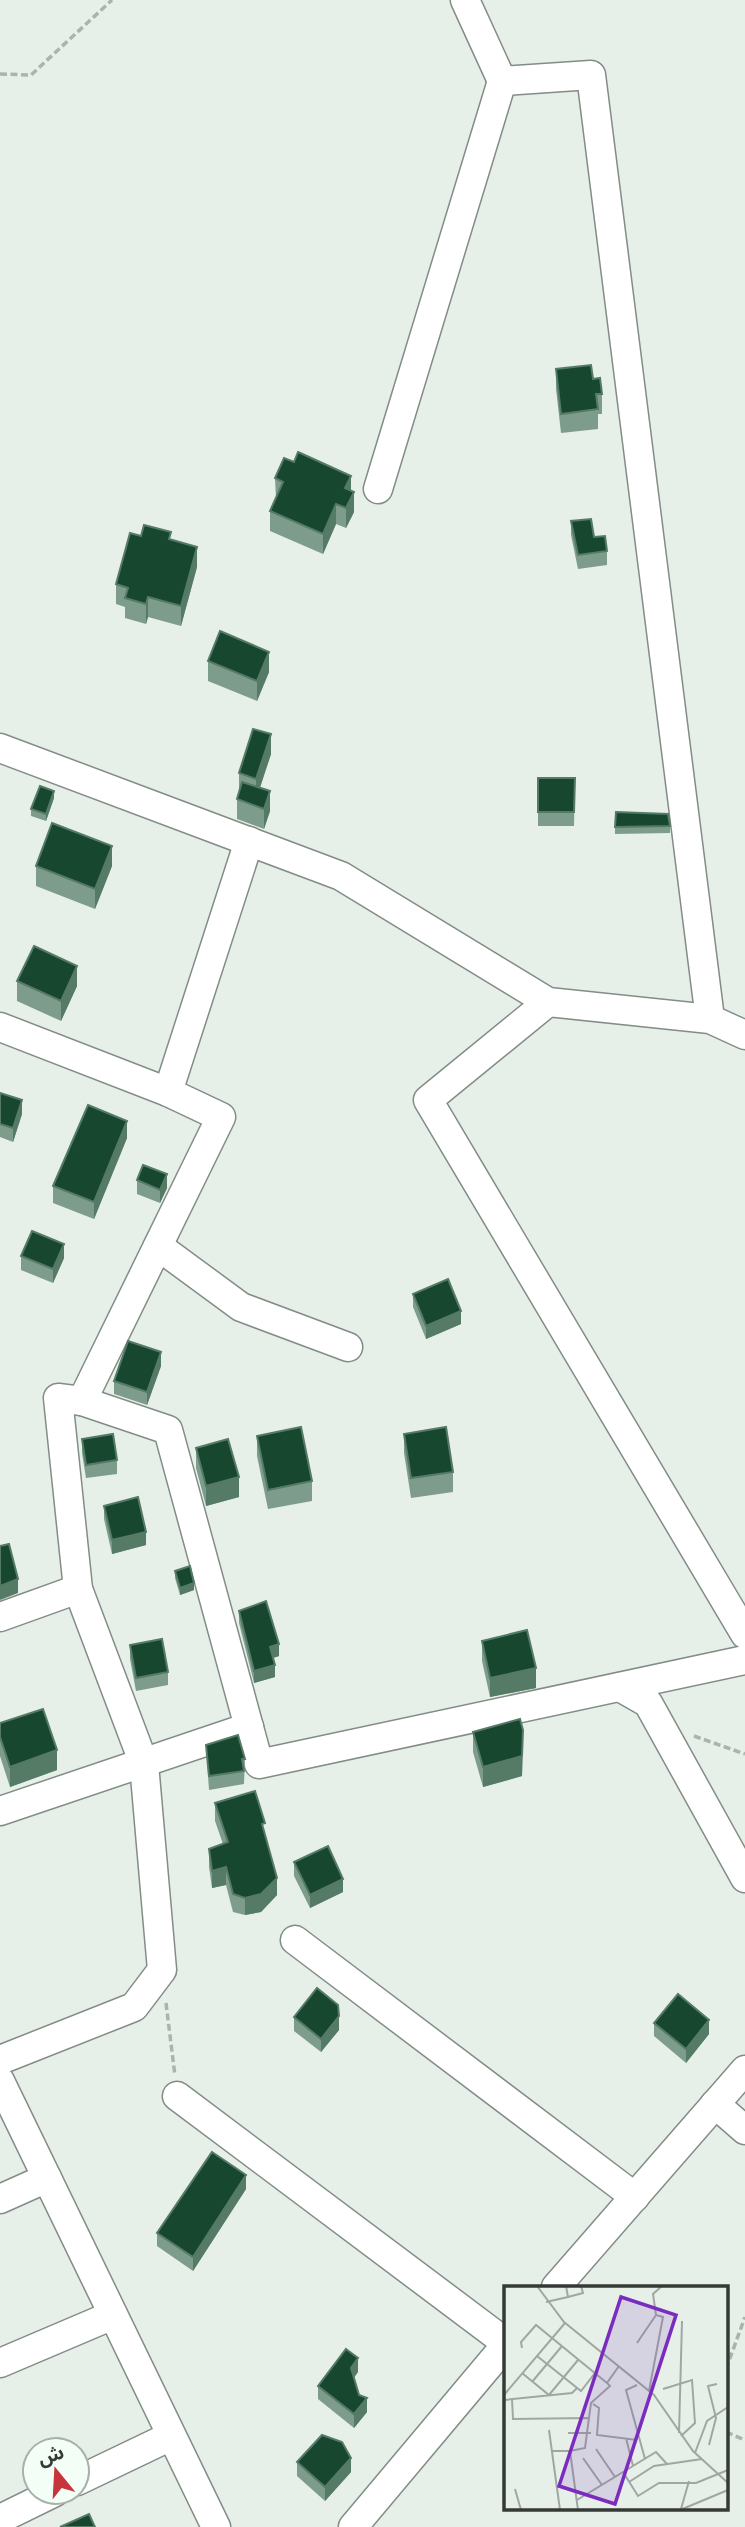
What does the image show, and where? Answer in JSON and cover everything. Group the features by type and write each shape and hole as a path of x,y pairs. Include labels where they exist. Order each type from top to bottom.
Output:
{"street":[{"path":"378,489 502,81 465,0"},
{"path":"502,81 591,75 710,1019"},
{"path":"0,747 341,876 548,1002 710,1019 745,1035"},
{"path":"168,1092 249,841"},
{"path":"548,1002 428,1100 745,1633"},
{"path":"0,1027 168,1092 221,1118 82,1401"},
{"path":"158,1246 241,1307 348,1347"},
{"path":"0,2060 134,2007 162,1970 144,1764 78,1589 58,1398 82,1401 168,1430 259,1764 745,1660"},
{"path":"0,1617 78,1589"},
{"path":"620,1686 648,1703 745,1878"},
{"path":"0,1811 249,1727"},
{"path":"295,1940 635,2197"},
{"path":"557,2286 745,2070"},
{"path":"0,2081 216,2527"},
{"path":"177,2096 504,2343"},
{"path":"715,2104 745,2130"},
{"path":"0,2199 47,2178"},
{"path":"0,2363 113,2315"},
{"path":"353,2527 504,2345"},
{"path":"91,2475 171,2436"},
{"path":"0,2519 26,2506"}],"path":[{"path":"0,74 31,75 112,0"},
{"path":"659,1724 745,1754"},
{"path":"162,1970 177,2096"},
{"path":"728,2364 745,2317"},
{"path":"728,2433 745,2440"}],"building":[{"path":"591,365 593,379 600,378 602,394 596,394 598,409 561,414 556,369"},
{"path":"298,452 351,476 345,488 354,492 346,508 336,504 323,534 270,511 283,482 275,478 284,458 294,462"},
{"path":"591,519 594,537 605,536 607,551 578,555 571,521"},
{"path":"144,525 171,532 169,539 197,547 181,606 148,597 146,604 125,598 128,588 116,584 130,533 141,536"},
{"path":"220,631 269,652 257,681 208,661"},
{"path":"253,729 271,734 256,779 239,773"},
{"path":"538,778 575,778 574,812 538,812"},
{"path":"242,782 270,791 264,809 237,799"},
{"path":"40,786 54,791 46,814 31,809"},
{"path":"616,812 668,814 670,826 615,827"},
{"path":"52,823 112,846 95,889 36,866"},
{"path":"34,946 77,966 61,1001 17,981"},
{"path":"0,1093 22,1100 13,1128 0,1124"},
{"path":"88,1105 127,1121 94,1202 53,1186"},
{"path":"143,1165 167,1174 160,1190 137,1180"},
{"path":"32,1231 64,1244 53,1269 21,1256"},
{"path":"448,1279 461,1311 426,1326 413,1294"},
{"path":"128,1341 161,1352 147,1392 114,1381"},
{"path":"301,1427 312,1481 268,1490 257,1436"},
{"path":"446,1427 453,1472 411,1478 404,1434"},
{"path":"113,1434 117,1460 86,1465 82,1439"},
{"path":"228,1439 239,1477 206,1486 196,1448"},
{"path":"138,1497 146,1532 112,1540 104,1506"},
{"path":"9,1544 18,1579 0,1586 0,1546"},
{"path":"190,1566 194,1583 180,1588 175,1571"},
{"path":"266,1601 279,1644 270,1647 275,1665 254,1671 239,1611"},
{"path":"527,1630 536,1668 490,1678 482,1641"},
{"path":"162,1639 168,1672 136,1678 130,1645"},
{"path":"43,1709 57,1750 10,1767 0,1737 0,1723"},
{"path":"520,1719 523,1730 522,1756 483,1767 473,1732"},
{"path":"238,1735 245,1759 242,1759 244,1771 209,1776 206,1745"},
{"path":"255,1791 277,1878 261,1894 245,1898 233,1894 226,1867 212,1871 209,1849 228,1842 215,1803"},
{"path":"328,1846 343,1879 310,1895 294,1862"},
{"path":"317,1988 338,2005 339,2016 321,2039 294,2017"},
{"path":"678,1994 709,2020 686,2049 654,2023"},
{"path":"212,2152 246,2175 193,2257 157,2233"},
{"path":"346,2349 358,2358 351,2368 359,2395 367,2398 354,2414 318,2386"},
{"path":"322,2435 342,2442 351,2458 325,2487 297,2462"},
{"path":"89,2514 95,2527 60,2527"}]}
